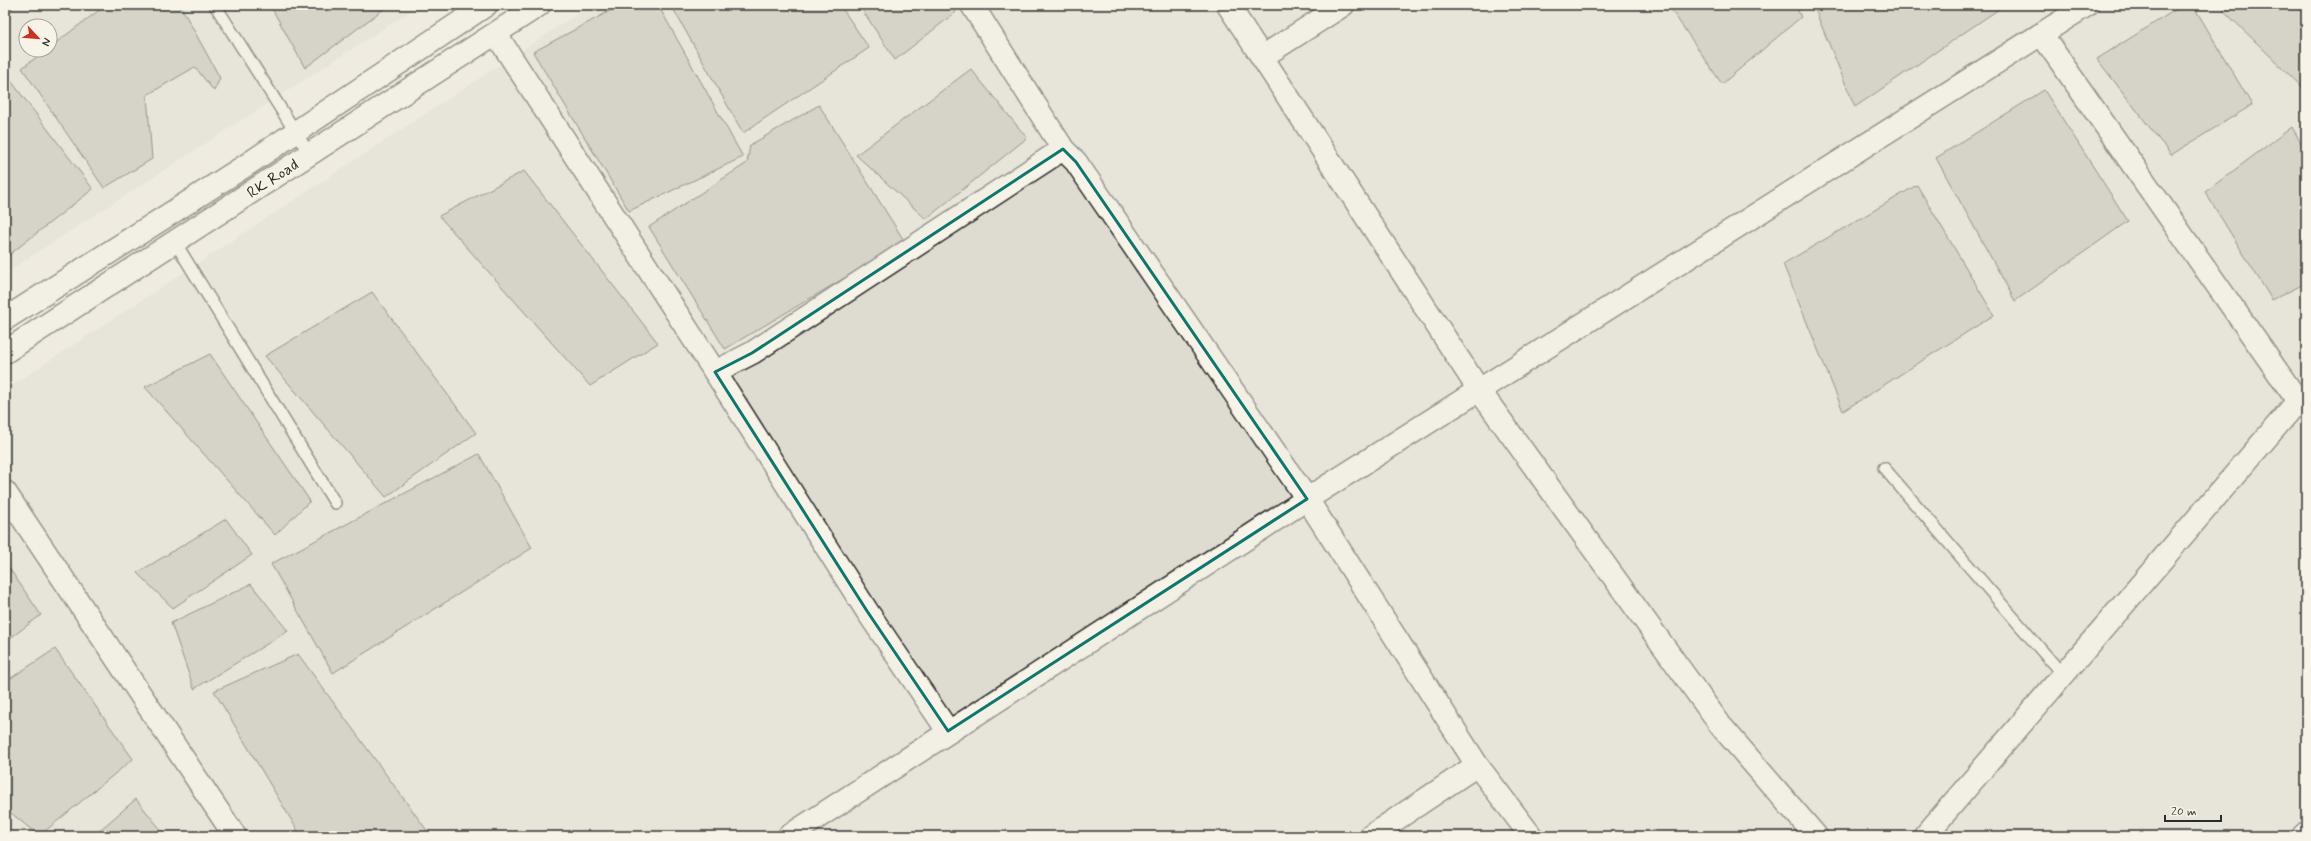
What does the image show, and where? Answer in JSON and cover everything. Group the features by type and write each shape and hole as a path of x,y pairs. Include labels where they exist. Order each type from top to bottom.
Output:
{"street":[{"name":"RK Road","path":"5,319 296,132 486,5"},
{"name":"RK Road","path":"5,352 539,5"},
{"path":"972,5 1064,149 1076,162 1306,499 1477,765 1531,836"},
{"path":"1228,5 1479,390 1721,726 1816,836"},
{"path":"1262,57 1343,5"},
{"path":"789,836 1306,499 2042,35 2087,5"},
{"path":"496,34 715,372 867,611 948,731"},
{"path":"1925,836 2062,674 2302,405 2042,35"},
{"path":"715,372 752,353 1064,149"},
{"path":"5,492 235,836"},
{"path":"1370,836 1477,765"},
{"path":"2303,836 2306,833"}],"lane":[{"path":"215,5 310,155"},
{"path":"175,242 335,503"},
{"path":"1884,468 2062,674"}],"highlighted area":[{"path":"1063,149 1076,162 1307,499 948,731 867,611 715,372 752,353"}],"shaded area":[{"path":"5,5 420,5 5,273"},
{"path":"591,5 2306,5 2306,836 5,836 5,390"}],"building":[{"path":"5,5 16,5 5,14"},
{"path":"106,5 180,5 220,78 214,91 195,67 147,95 152,159 104,188 22,68 35,58 58,58 58,41"},
{"path":"270,5 389,5 305,68"},
{"path":"621,5 658,5 743,157 629,211 533,52"},
{"path":"671,5 840,5 869,48 743,133"},
{"path":"859,5 951,5 956,12 895,60"},
{"path":"1668,5 1795,5 1801,17 1722,84"},
{"path":"1813,5 1997,5 1999,9 1855,107"},
{"path":"2183,5 2193,5 2252,105 2171,155 2097,59"},
{"path":"2244,5 2306,5 2306,91 2223,10"},
{"path":"971,69 1027,138 926,219 856,155"},
{"path":"5,73 93,189 5,258"},
{"path":"2044,90 2128,221 2015,301 1936,158"},
{"path":"819,105 905,242 725,349 649,227 747,163 750,145"},
{"path":"2292,127 2306,152 2306,283 2272,300 2205,192"},
{"path":"524,171 658,343 590,386 439,216"},
{"path":"1917,185 1994,315 1843,411 1783,264"},
{"path":"372,292 476,433 386,497 265,356"},
{"path":"210,354 310,501 275,535 145,387"},
{"path":"479,454 532,548 333,673 271,564"},
{"path":"226,519 252,555 173,608 137,573"},
{"path":"5,562 41,615 5,642"},
{"path":"251,584 288,631 194,689 171,623"},
{"path":"55,649 133,759 39,836 5,808 5,682"},
{"path":"298,654 431,836 301,836 214,691"},
{"path":"136,799 166,836 93,836"}]}
